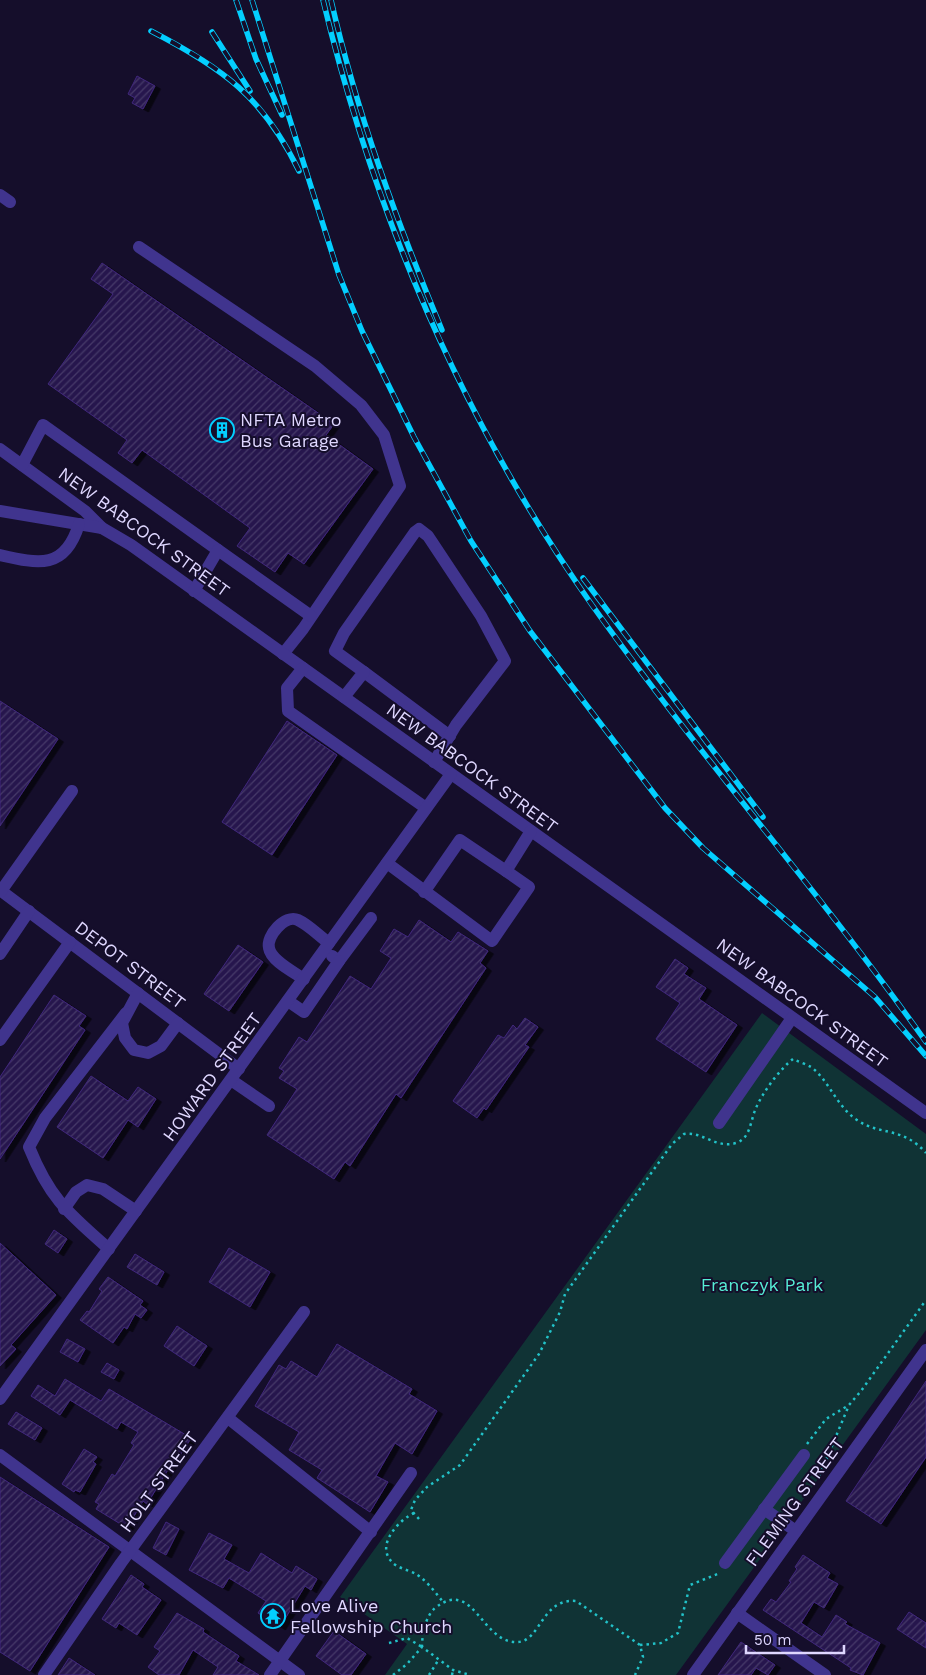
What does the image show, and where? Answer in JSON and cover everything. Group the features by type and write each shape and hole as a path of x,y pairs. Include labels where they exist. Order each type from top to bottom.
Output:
{"street":[{"path":"139,247 315,366 361,405 384,435 400,486 283,654"},
{"path":"22,465 43,425 311,616"},
{"name":"NEW BABCOCK STREET","path":"0,449 85,511 102,528 130,545 194,590 926,1113"},
{"path":"0,511 102,528"},
{"path":"0,555 35,563 54,560 67,551 78,524"},
{"path":"434,762 450,736 505,661 481,616 428,536 419,529 344,633 335,651 450,736"},
{"path":"194,590 218,550"},
{"path":"303,668 287,688 288,711 426,808"},
{"path":"344,698 364,672"},
{"name":"HOWARD STREET","path":"0,1399 451,774"},
{"path":"0,891 72,791"},
{"path":"506,871 531,831"},
{"path":"387,863 424,892 492,941 529,887 460,840 424,892"},
{"name":"DEPOT STREET","path":"0,891 178,1023 269,1106"},
{"path":"0,954 29,912"},
{"path":"304,979 273,956 268,948 270,939 282,922 290,918 298,920 327,946 339,961"},
{"path":"288,1001 304,1012 371,918"},
{"path":"0,1040 70,942"},
{"path":"109,1249 64,1210 42,1178 30,1147 45,1118 126,1012 138,993"},
{"path":"126,1012 122,1022 125,1038 134,1050 148,1053 161,1046 178,1023"},
{"path":"719,1123 792,1018"},
{"path":"64,1210 76,1192 87,1185 103,1189 136,1211"},
{"name":"HOLT STREET","path":"44,1675 130,1551 304,1312"},
{"name":"FLEMING STREET","path":"692,1675 926,1350"},
{"path":"228,1418 371,1532"},
{"path":"0,1455 299,1675"},
{"path":"725,1563 804,1455"},
{"path":"270,1675 411,1472"},
{"path":"764,1509 796,1532"},
{"path":"738,1613 825,1675"}],"path":[{"path":"419,1519 411,1510 415,1500 438,1478 460,1464 539,1354 560,1312 565,1294 672,1144 684,1134 696,1134 720,1144 734,1144 743,1140 749,1131 756,1107 782,1070 793,1059 811,1067 835,1100 858,1121 901,1134 919,1145 926,1153"},
{"path":"817,1482 849,1404 926,1300"},
{"path":"804,1455 806,1446 826,1419 849,1404"},
{"path":"414,1513 396,1526 386,1540 387,1554 392,1562 423,1579 443,1602"},
{"path":"393,1675 407,1664 422,1647 422,1634 432,1611 443,1602 458,1599 474,1609 490,1630 505,1640 517,1642 529,1638 556,1604 565,1600 576,1602 640,1645 661,1643 678,1633 690,1585 720,1573 725,1563"},
{"path":"390,1643 407,1638 453,1670 470,1675"},
{"path":"635,1675 643,1657 640,1645"},
{"path":"429,1675 439,1659"},
{"path":"452,1675 453,1670"}],"green space":[{"name":"Franczyk Park","path":"762,1013 926,1134 926,1330 676,1675 385,1675 407,1644 340,1597"}],"building":[{"path":"137,76 155,86 143,109 132,103 135,98 128,94"},
{"name":"NFTA Metro Bus Garage","path":"102,263 334,424 326,435 373,469 304,564 288,553 275,572 237,546 250,528 142,450 132,463 118,453 127,440 48,384 113,294 91,279"},
{"path":"0,701 58,739 0,826"},
{"path":"287,721 337,755 272,855 222,822"},
{"path":"419,920 451,942 458,932 488,951 480,963 486,968 401,1098 396,1094 350,1166 345,1162 334,1179 267,1135 297,1089 279,1078 284,1071 279,1068 299,1037 307,1042 350,976 371,989 391,958 380,951 394,929 408,937"},
{"path":"238,945 263,962 229,1011 204,994"},
{"path":"675,959 688,968 684,974 706,988 699,999 737,1025 706,1072 656,1039 680,1003 656,987"},
{"path":"54,995 86,1016 79,1026 85,1030 0,1159 0,1077"},
{"path":"525,1018 538,1027 525,1045 529,1047 486,1110 484,1108 477,1118 453,1101 498,1035 504,1038 513,1025 517,1029"},
{"path":"91,1076 128,1101 138,1087 156,1099 138,1127 128,1120 103,1158 57,1127"},
{"path":"54,1230 67,1239 58,1253 45,1244"},
{"path":"0,1243 56,1295 11,1345 16,1349 0,1366"},
{"path":"229,1248 270,1272 250,1307 209,1282"},
{"path":"135,1254 164,1272 157,1285 127,1267"},
{"path":"108,1277 143,1301 140,1305 147,1310 141,1318 135,1314 127,1329 124,1327 113,1343 80,1320 87,1311 89,1312 102,1291 99,1289"},
{"path":"177,1326 207,1346 194,1366 164,1346"},
{"path":"67,1339 85,1349 78,1362 60,1352"},
{"path":"337,1344 412,1389 409,1394 437,1411 412,1454 395,1443 376,1476 388,1482 370,1512 317,1478 322,1470 289,1450 299,1432 255,1406 279,1365 286,1369 291,1361 317,1377"},
{"path":"107,1363 119,1370 114,1379 101,1372"},
{"path":"65,1379 101,1401 109,1389 191,1438 180,1456 177,1455 147,1504 143,1501 127,1528 96,1509 99,1504 95,1502 112,1474 115,1476 134,1445 131,1443 138,1432 121,1422 117,1429 70,1400 60,1415 31,1396 38,1385 55,1396"},
{"path":"926,1381 926,1457 881,1524 846,1501"},
{"path":"16,1412 42,1428 35,1440 8,1424"},
{"path":"84,1449 97,1457 93,1462 96,1464 80,1492 75,1490 74,1492 62,1484"},
{"path":"0,1477 109,1547 30,1671 0,1652"},
{"path":"166,1522 179,1529 166,1555 153,1548"},
{"path":"209,1533 232,1545 224,1559 249,1573 261,1553 292,1573 296,1566 317,1579 311,1590 305,1586 280,1627 258,1613 266,1601 229,1578 223,1588 189,1570"},
{"path":"803,1555 830,1573 827,1578 838,1584 824,1608 814,1602 801,1623 822,1637 836,1615 847,1622 845,1624 880,1643 863,1675 850,1670 851,1668 763,1610 771,1599 776,1602 791,1582 789,1581 797,1569 795,1567"},
{"path":"131,1575 144,1584 142,1587 161,1600 137,1635 119,1623 116,1628 102,1619"},
{"path":"909,1612 926,1623 926,1648 897,1629"},
{"path":"177,1613 204,1629 203,1632 239,1656 236,1661 259,1675 213,1675 218,1667 193,1650 179,1675 159,1675 148,1667 160,1651 154,1647"},
{"path":"334,1631 366,1654 351,1675 342,1675 316,1656"},
{"path":"741,1642 775,1665 768,1675 756,1668 751,1675 718,1675"},
{"path":"69,1658 95,1675 58,1675"}],"railway":[{"path":"236,0 256,59 282,115"},
{"path":"252,0 339,275 362,331 414,437 471,541 530,631 665,808 703,848 875,997 926,1056"},
{"path":"323,0 344,81 369,160 397,238 429,315 464,390 503,464 546,535 592,605 632,660 844,931 926,1042"},
{"path":"331,0 353,84 379,167 409,249 442,330"},
{"path":"151,31 199,58 238,87 271,123 299,171"},
{"path":"212,32 250,91"},
{"path":"583,578 763,817"}],"place":[{"name":"NFTA Metro Bus Garage","path":"222,430"},
{"name":"Love Alive Fellowship Church","path":"273,1616"}]}
